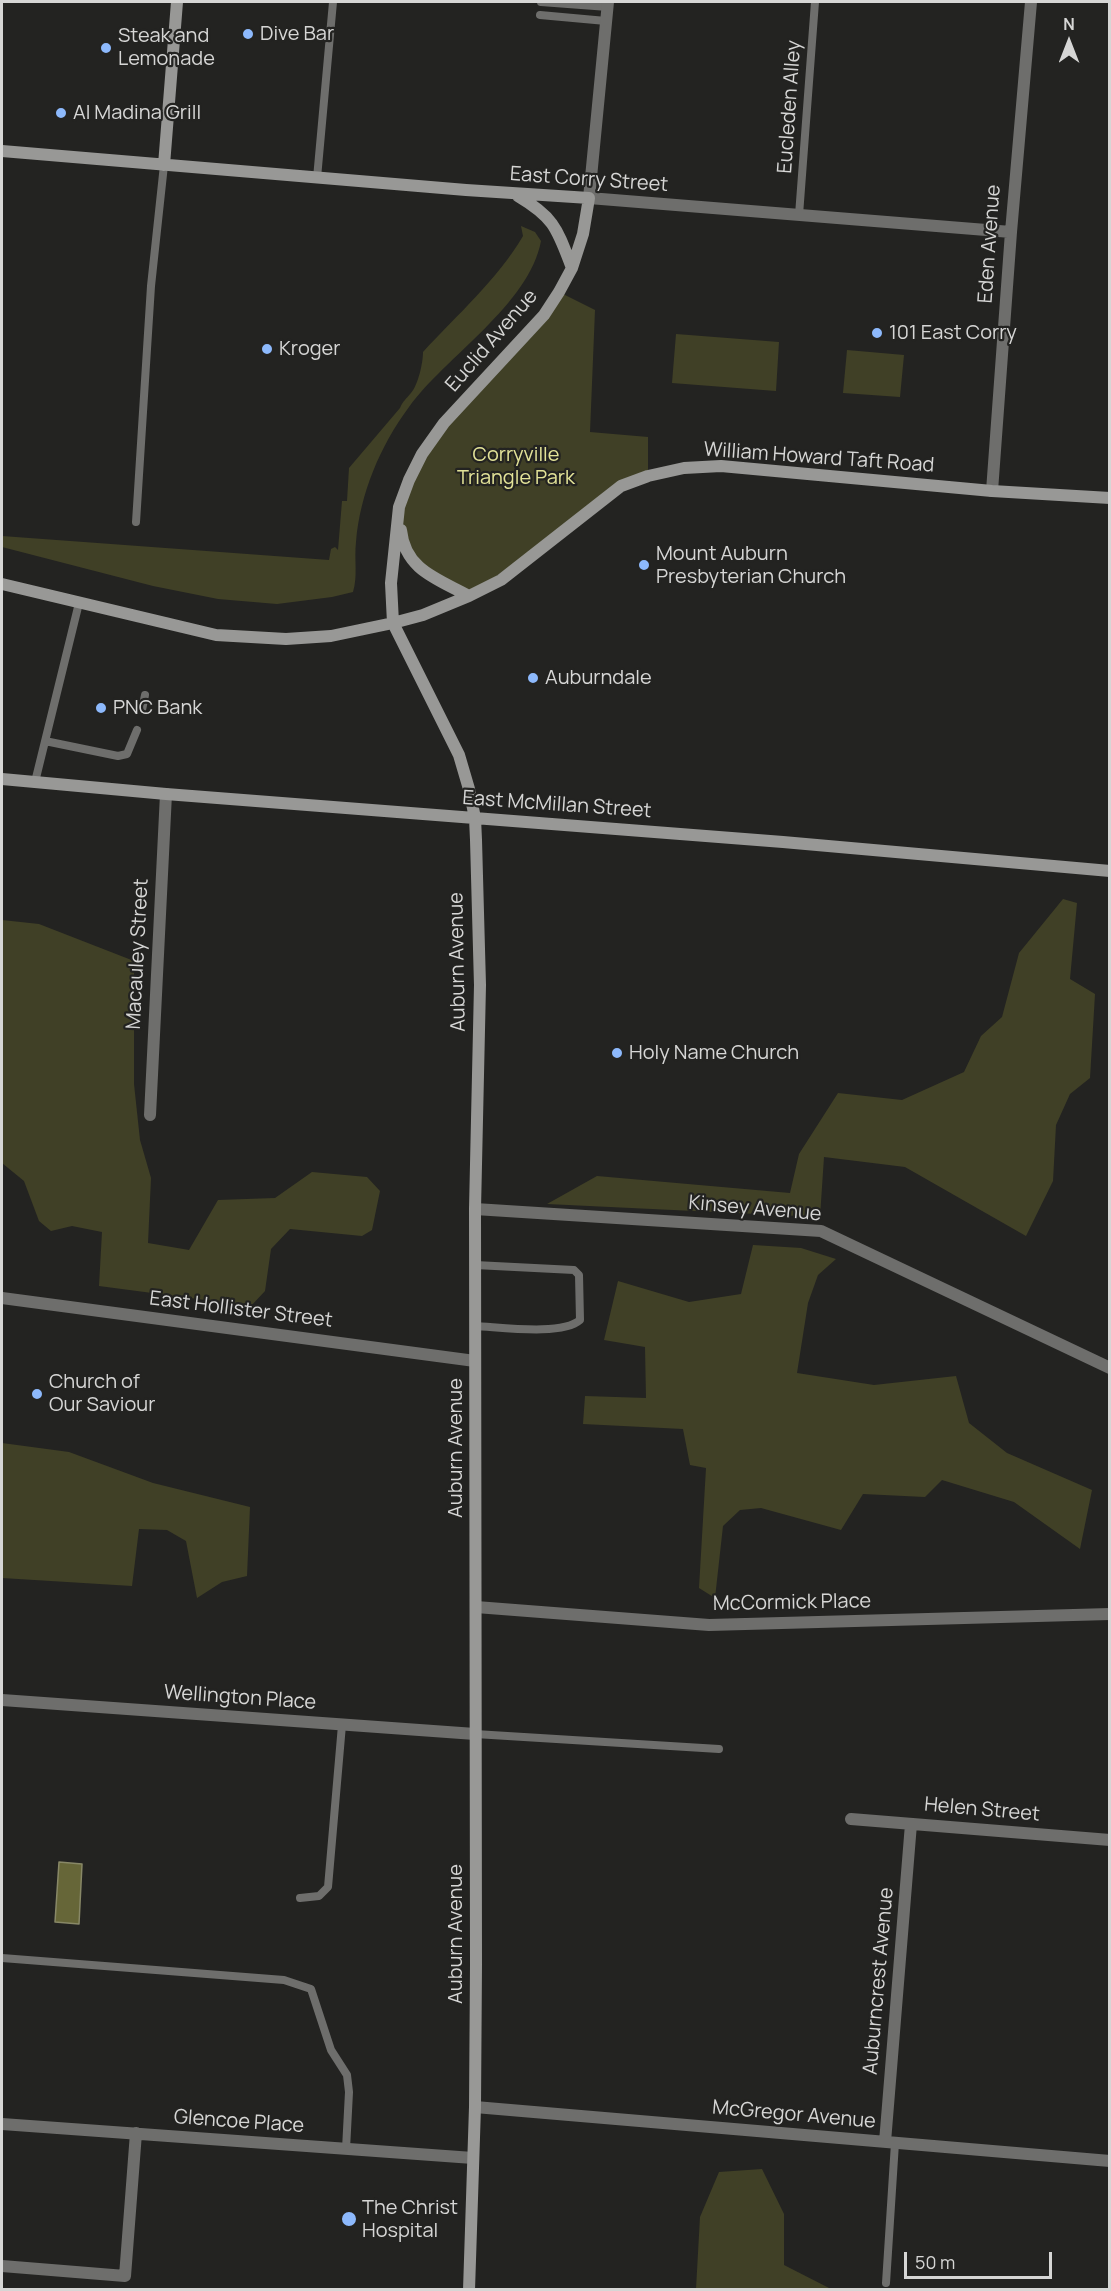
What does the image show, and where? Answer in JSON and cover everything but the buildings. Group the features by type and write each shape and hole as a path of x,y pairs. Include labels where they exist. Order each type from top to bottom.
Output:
{"main road":[{"path":"164,165 177,2"},
{"name":"East Corry Street","path":"2,151 514,194 589,198"},
{"path":"514,194 537,207 552,221 572,268"},
{"name":"Euclid Avenue","path":"393,623 391,584 399,507 409,480 422,454 444,423 544,315 559,292 572,268 584,234 589,198"},
{"name":"William Howard Taft Road","path":"2,584 195,632 240,638 286,639 331,636 423,615 469,596 501,580 621,486 648,476 684,468 721,466 992,491 1110,498"},
{"path":"399,507 403,546 411,560 420,569 469,596"},
{"name":"Auburn Avenue","path":"393,623 459,755 475,818 480,985 475,1209 475,2107 469,2289"},
{"name":"East McMillan Street","path":"2,779 1110,871"}],"street":[{"name":"Eden Avenue","path":"992,491 1031,2"},
{"name":"Euclid Avenue","path":"589,198 608,4"},
{"name":"East Corry Street","path":"589,198 1011,232"},
{"name":"Macauley Street","path":"150,1115 166,794"},
{"name":"Kinsey Avenue","path":"475,1209 821,1231 1110,1368"},
{"name":"East Hollister Street","path":"2,1298 475,1361"},
{"name":"McCormick Place","path":"476,1607 709,1625 1110,1614"},
{"name":"Wellington Place","path":"2,1700 475,1734"},
{"name":"Helen Street","path":"851,1819 1110,1840"},
{"name":"Auburncrest Avenue","path":"890,2143 911,1824"},
{"name":"McGregor Avenue","path":"475,2107 1110,2162"},
{"name":"Glencoe Place","path":"2,2124 473,2158"},
{"path":"2,2266 125,2276 136,2133"}],"lane":[{"path":"317,178 333,2"},
{"path":"541,2 608,4"},
{"name":"Eucleden Alley","path":"799,215 814,2"},
{"path":"540,15 606,21"},
{"path":"136,522 152,286 164,165"},
{"path":"35,782 79,603"},
{"path":"142,711 145,695"},
{"path":"45,741 118,756 127,754 137,730"},
{"path":"475,1265 574,1270 579,1275 581,1312 580,1320 575,1325 557,1328 475,1326"},
{"path":"300,1898 319,1896 328,1887 342,1725"},
{"path":"475,1734 719,1749"},
{"path":"2,1958 284,1980 311,1989 331,2050 347,2075 349,2092 346,2149"},
{"path":"886,2283 890,2143"}],"green space":[{"path":"521,226 535,232 541,241 533,264 521,287 504,308 409,407 389,438 373,471 358,524 353,592 277,604 218,599 153,586 2,547 2,536 329,560 331,549 335,547 338,550 342,501 347,501 349,468 414,389 420,374 423,352 489,282 513,252 523,236"},
{"name":"Corryville Triangle Park","path":"559,292 595,310 590,432 648,437 648,476 621,486 469,596 411,560 399,507 422,454"},
{"path":"676,334 779,342 776,391 672,383"},
{"path":"847,350 904,355 900,397 843,393"},
{"path":"1063,899 1077,903 1070,979 1095,994 1090,1078 1070,1094 1056,1125 1053,1181 1026,1236 905,1167 824,1157 820,1217 547,1204 597,1176 790,1193 799,1154 838,1093 902,1100 964,1072 981,1036 1002,1017 1019,953"},
{"path":"2,920 39,924 134,961 134,1084 140,1140 151,1178 148,1243 189,1250 218,1200 275,1198 312,1172 367,1177 380,1191 372,1230 362,1236 290,1229 271,1249 265,1291 251,1306 99,1286 102,1232 72,1226 51,1231 39,1221 24,1181 2,1163"},
{"path":"753,1245 801,1248 836,1259 818,1275 808,1303 797,1373 874,1385 956,1376 969,1423 1007,1453 1092,1490 1080,1549 1014,1502 942,1480 925,1497 863,1494 841,1530 761,1508 740,1510 723,1526 715,1598 699,1588 706,1468 690,1465 683,1429 583,1424 585,1396 646,1398 645,1347 604,1340 618,1281 689,1302 741,1294"},
{"path":"2,1443 69,1452 153,1483 250,1507 247,1576 222,1582 197,1598 186,1541 167,1530 139,1529 132,1586 2,1578"},
{"path":"762,2169 784,2214 784,2265 831,2289 696,2289 700,2217 719,2172"}],"shaded area":[{"path":"59,1862 82,1864 79,1924 55,1922"}],"place":[{"name":"Dive Bar","path":"248,34"},
{"name":"Steak and Lemonade","path":"106,48"},
{"name":"Al Madina Grill","path":"61,113"},
{"name":"101 East Corry","path":"877,333"},
{"name":"Kroger","path":"267,349"},
{"name":"Mount Auburn Presbyterian Church","path":"644,565"},
{"name":"Auburndale","path":"533,678"},
{"name":"PNC Bank","path":"101,708"},
{"name":"Holy Name Church","path":"617,1053"},
{"name":"Church of Our Saviour","path":"37,1394"},
{"name":"The Christ Hospital","path":"349,2219"}]}
